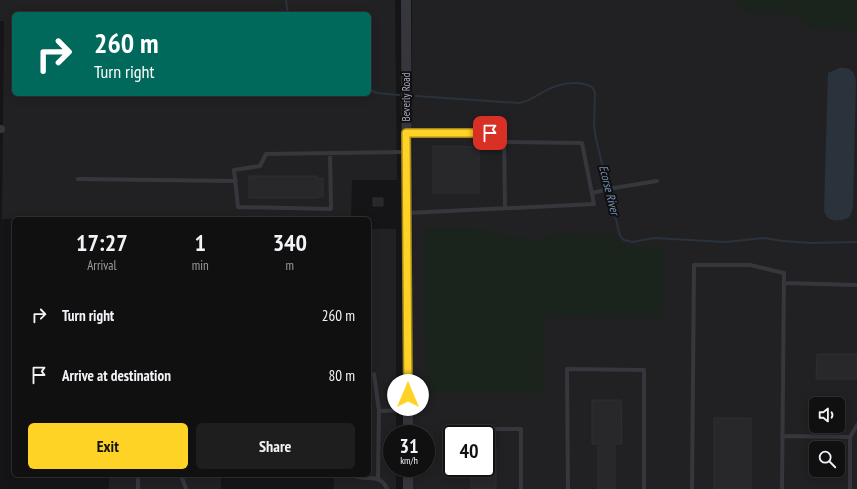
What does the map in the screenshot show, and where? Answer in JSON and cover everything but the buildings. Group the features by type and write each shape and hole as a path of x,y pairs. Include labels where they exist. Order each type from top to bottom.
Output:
{"street":[{"name":"Beverly Road","path":"406,0 408,425"},
{"path":"408,477 408,489"}],"lane":[{"path":"406,133 504,132 505,208"},
{"path":"407,213 594,204 582,143 504,142"},
{"path":"330,153 331,209 238,207 234,170 260,166 266,154 330,153 406,152"},
{"path":"78,179 236,181"},
{"path":"592,193 614,188 657,182"},
{"path":"692,489 694,265 750,265 784,273 782,489"},
{"path":"784,283 857,285"},
{"path":"568,489 567,368 644,370 644,489"},
{"path":"371,375 374,374 379,411 378,478"},
{"path":"379,411 408,410"},
{"path":"850,489 850,437 857,425"},
{"path":"495,429 521,429 521,489"},
{"path":"782,436 850,437"},
{"path":"138,477 138,489"},
{"path":"182,477 186,489"},
{"path":"356,477 359,479 378,478 385,484 387,489"}],"shaded area":[{"path":"0,0 395,0 397,180 352,180 351,217 12,217 12,219 2,219 4,21 0,21"},
{"path":"412,0 857,0 857,489 413,489 413,477 435,477 435,425 413,425"},
{"path":"735,0 857,0 857,30 817,29 808,26 791,14 742,13"},
{"path":"839,68 851,70 856,82 853,207 849,217 832,220 827,217 824,211 828,73"},
{"path":"424,228 485,229 512,237 540,239 555,233 602,235 611,231 617,240 627,247 648,245 663,250 663,316 658,318 545,317 543,393 426,393"},
{"path":"371,229 396,229 396,425 383,425 383,477 396,477 396,489 334,489 334,477 371,477"},
{"path":"109,477 221,477 221,489 109,489"}],"waterway":[{"name":"Ecorse River","path":"286,0 288,12"},
{"name":"Ecorse River","path":"416,96 519,103 561,85 580,83 592,87 595,92 594,125 596,139 620,236 624,240 632,242 654,238 726,242 764,238 810,243 857,242"},
{"name":"Ecorse River","path":"371,90 377,93 399,95"}],"route":[{"path":"408,395 406,133 490,133"}]}
